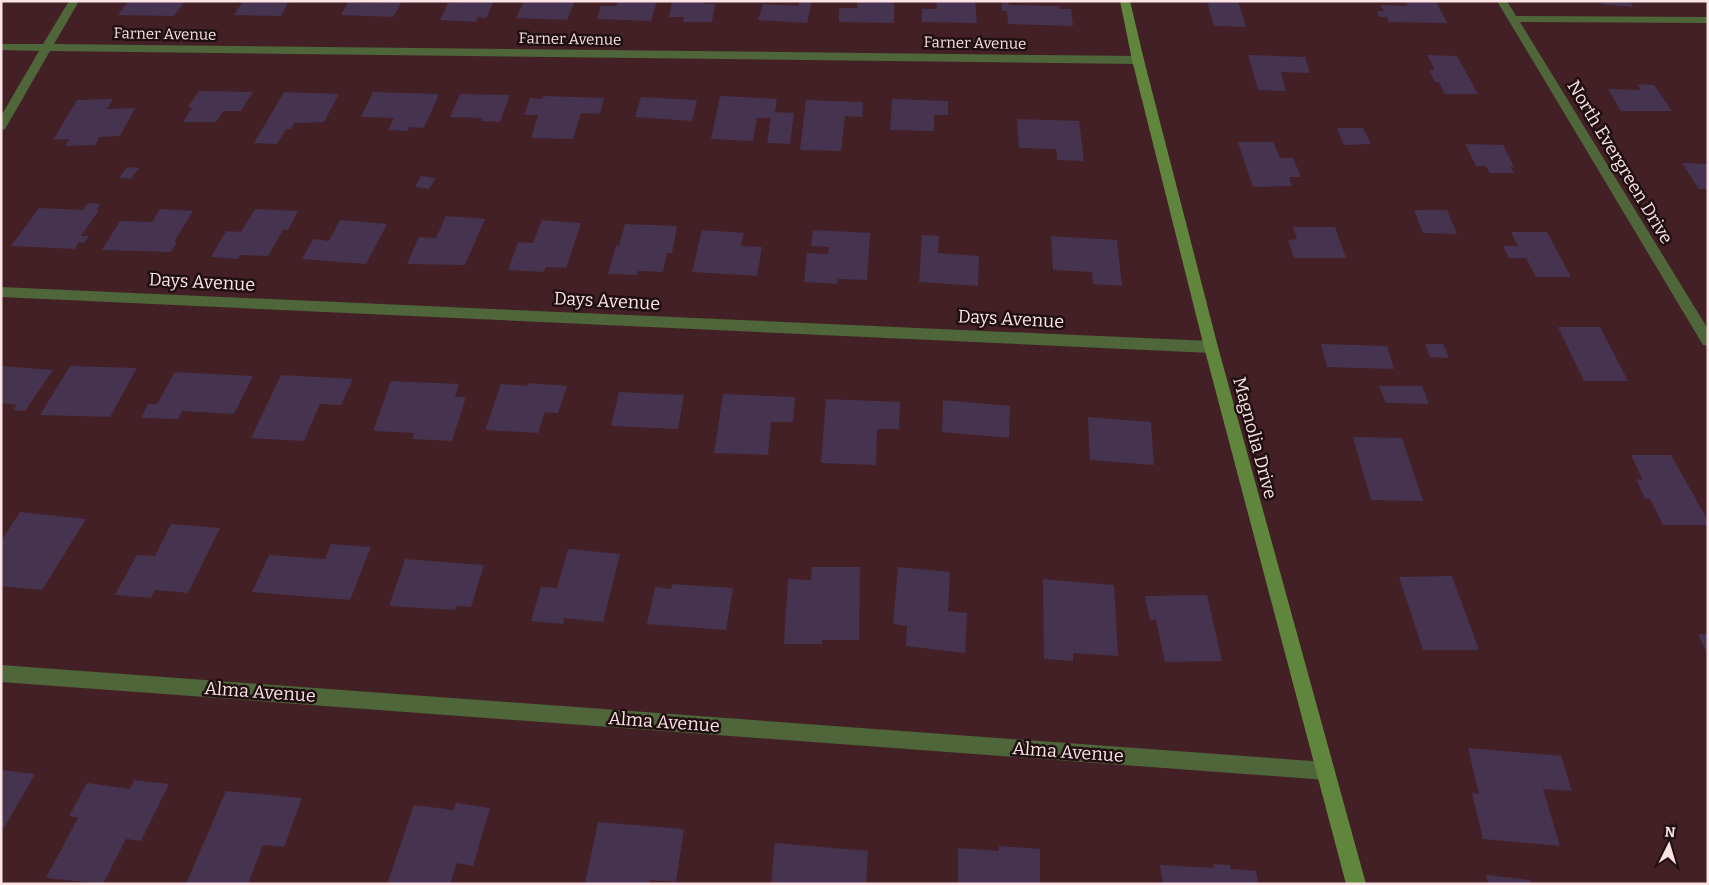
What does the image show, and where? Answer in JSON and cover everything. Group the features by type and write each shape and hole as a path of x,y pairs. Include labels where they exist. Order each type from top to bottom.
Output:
{"street":[{"path":"1,126 74,1"},
{"name":"Magnolia Drive","path":"1125,1 1138,60 1211,347 1356,884"},
{"name":"North Evergreen Drive","path":"1502,1 1708,341"},
{"path":"1513,19 1708,20"},
{"name":"Farner Avenue","path":"1,47 1138,60"},
{"name":"Days Avenue","path":"1,292 1211,347"},
{"name":"Alma Avenue","path":"1,673 1326,771"}],"building":[{"path":"129,1 185,1 174,16 118,15"},
{"path":"243,1 289,1 281,16 234,15"},
{"path":"349,1 363,3 402,1 393,17 341,15"},
{"path":"459,1 494,1 486,18 478,17 476,22 440,20 448,3 458,3"},
{"path":"524,1 575,1 567,20 516,18"},
{"path":"618,1 657,1 651,21 597,19 601,6 616,6"},
{"path":"672,1 704,1 704,4 715,4 712,22 683,22 684,17 669,17"},
{"path":"800,1 812,1 807,23 758,20 763,4 798,6"},
{"path":"857,1 894,1 894,23 839,22 839,8 857,8"},
{"path":"936,1 975,1 977,23 922,22 922,9 937,9"},
{"path":"1207,1 1238,1 1246,27 1214,26"},
{"path":"1406,1 1436,1 1447,23 1389,22 1387,17 1379,17 1377,11 1384,11 1381,5 1408,6"},
{"path":"1599,1 1630,1 1633,7 1601,4"},
{"path":"1002,2 1008,2 1009,5 1059,6 1060,9 1071,9 1073,26 1008,24 1007,11 1002,11"},
{"path":"1248,55 1305,57 1310,73 1281,72 1286,91 1258,90"},
{"path":"1427,55 1457,56 1478,94 1445,94 1439,82 1435,82 1429,70 1435,70"},
{"path":"1638,84 1654,85 1672,111 1621,111 1608,89 1641,90"},
{"path":"199,91 253,92 241,111 223,111 216,122 183,122 192,108 188,107"},
{"path":"284,92 339,94 324,122 294,123 291,129 286,129 277,144 254,143"},
{"path":"373,92 439,94 424,128 409,127 408,131 388,130 394,118 361,117"},
{"path":"460,94 510,95 500,122 481,121 483,118 450,117"},
{"path":"543,96 604,98 600,114 581,113 573,139 531,138 538,115 524,115 530,98 542,99"},
{"path":"720,96 777,99 775,112 794,113 790,144 767,143 771,118 757,118 753,141 711,139"},
{"path":"641,97 697,100 692,121 635,117"},
{"path":"113,99 107,109 135,108 120,136 99,137 95,145 65,146 69,139 53,140 77,100"},
{"path":"892,99 948,101 948,115 934,115 934,131 890,130"},
{"path":"806,100 863,102 862,117 845,116 841,151 800,150"},
{"path":"1017,119 1079,121 1084,161 1057,160 1056,149 1019,148"},
{"path":"1337,128 1363,128 1371,144 1344,145"},
{"path":"1238,142 1273,142 1280,158 1293,158 1301,177 1289,177 1292,186 1253,187"},
{"path":"1465,144 1503,145 1514,167 1511,167 1514,173 1490,173 1486,166 1476,166"},
{"path":"1682,163 1708,164 1708,189 1699,189"},
{"path":"127,167 139,168 131,179 119,178"},
{"path":"421,176 436,178 429,189 415,187"},
{"path":"88,203 101,204 81,236 89,236 84,243 79,242 75,249 11,246 39,208 83,210"},
{"path":"160,209 193,211 174,242 177,242 171,252 102,250 120,221 152,222"},
{"path":"255,209 298,211 288,230 283,230 268,256 240,255 238,259 211,257 226,231 241,232"},
{"path":"1414,210 1447,210 1457,234 1423,233"},
{"path":"446,216 485,219 465,265 407,264 419,237 436,238"},
{"path":"340,220 387,224 366,264 302,259 313,239 329,241"},
{"path":"542,220 581,223 566,268 546,267 544,272 508,270 518,242 533,243"},
{"path":"625,224 677,226 672,253 667,253 663,272 638,271 637,275 608,274"},
{"path":"1293,227 1335,227 1346,258 1294,258 1288,240 1297,239"},
{"path":"702,230 744,233 741,246 762,247 757,276 692,272"},
{"path":"813,230 870,233 867,280 838,279 837,284 804,282 807,253 828,254 829,247 811,246"},
{"path":"1511,232 1547,232 1571,277 1536,277 1526,258 1509,258 1503,246 1518,246"},
{"path":"922,235 939,236 938,253 979,256 978,286 919,282"},
{"path":"1051,236 1117,240 1122,286 1093,284 1092,272 1053,270"},
{"path":"1558,327 1600,327 1628,381 1584,381"},
{"path":"1321,344 1387,346 1394,369 1327,367"},
{"path":"1425,344 1443,344 1449,358 1430,357"},
{"path":"1,366 53,370 25,411 13,410 17,405 1,403"},
{"path":"70,366 137,368 110,417 40,415"},
{"path":"175,372 253,376 234,414 182,411 178,419 141,418 148,404 157,404"},
{"path":"281,375 353,379 341,405 320,404 304,441 251,438"},
{"path":"391,381 459,384 455,397 466,397 452,441 412,439 415,433 373,431"},
{"path":"529,383 567,386 558,413 545,412 538,433 485,430 501,384 527,386"},
{"path":"1379,386 1422,386 1429,404 1386,403"},
{"path":"619,392 684,395 678,429 611,426"},
{"path":"723,394 795,397 793,422 771,422 768,455 714,453"},
{"path":"826,399 900,402 899,429 877,429 876,465 821,463"},
{"path":"943,400 1010,406 1009,438 942,432"},
{"path":"1088,417 1151,422 1154,465 1090,460"},
{"path":"1353,437 1402,438 1423,501 1371,500"},
{"path":"1631,455 1671,455 1708,521 1708,525 1663,525 1650,499 1645,499 1636,479 1643,480"},
{"path":"20,512 86,519 42,590 1,586 1,541"},
{"path":"171,524 220,528 188,593 155,590 151,598 115,595 137,555 155,556"},
{"path":"331,544 371,547 350,600 252,592 269,555 325,559"},
{"path":"568,549 620,554 603,622 564,618 563,624 531,621 541,587 557,588"},
{"path":"405,559 484,565 471,607 456,606 455,610 389,606"},
{"path":"812,567 860,567 859,640 822,640 822,644 784,644 788,579 811,580"},
{"path":"898,567 950,572 948,611 967,613 965,653 906,646 907,626 893,624"},
{"path":"1452,576 1479,650 1423,650 1399,577"},
{"path":"1043,579 1114,585 1118,656 1073,653 1073,661 1044,659"},
{"path":"672,584 733,588 726,630 647,624 655,587 671,589"},
{"path":"1207,595 1222,661 1165,662 1156,620 1150,620 1145,596"},
{"path":"1698,634 1708,634 1708,655"},
{"path":"1468,748 1561,756 1572,791 1543,789 1560,846 1483,839 1472,793 1479,794"},
{"path":"1,770 35,774 4,828 1,827"},
{"path":"134,780 169,784 141,841 126,839 103,884 46,878 78,818 69,816 87,783 130,789"},
{"path":"226,791 302,798 284,847 263,845 248,884 186,884"},
{"path":"456,803 490,808 473,866 457,863 450,884 387,884 414,805 454,810"},
{"path":"598,822 684,829 676,882 650,880 649,884 585,884"},
{"path":"775,843 868,851 866,884 771,884"},
{"path":"999,846 1040,849 1040,884 958,884 958,848 999,851"},
{"path":"1213,864 1230,865 1231,869 1256,871 1258,884 1163,884 1160,865 1214,868"},
{"path":"1486,875 1530,880 1531,884 1488,884"}]}
